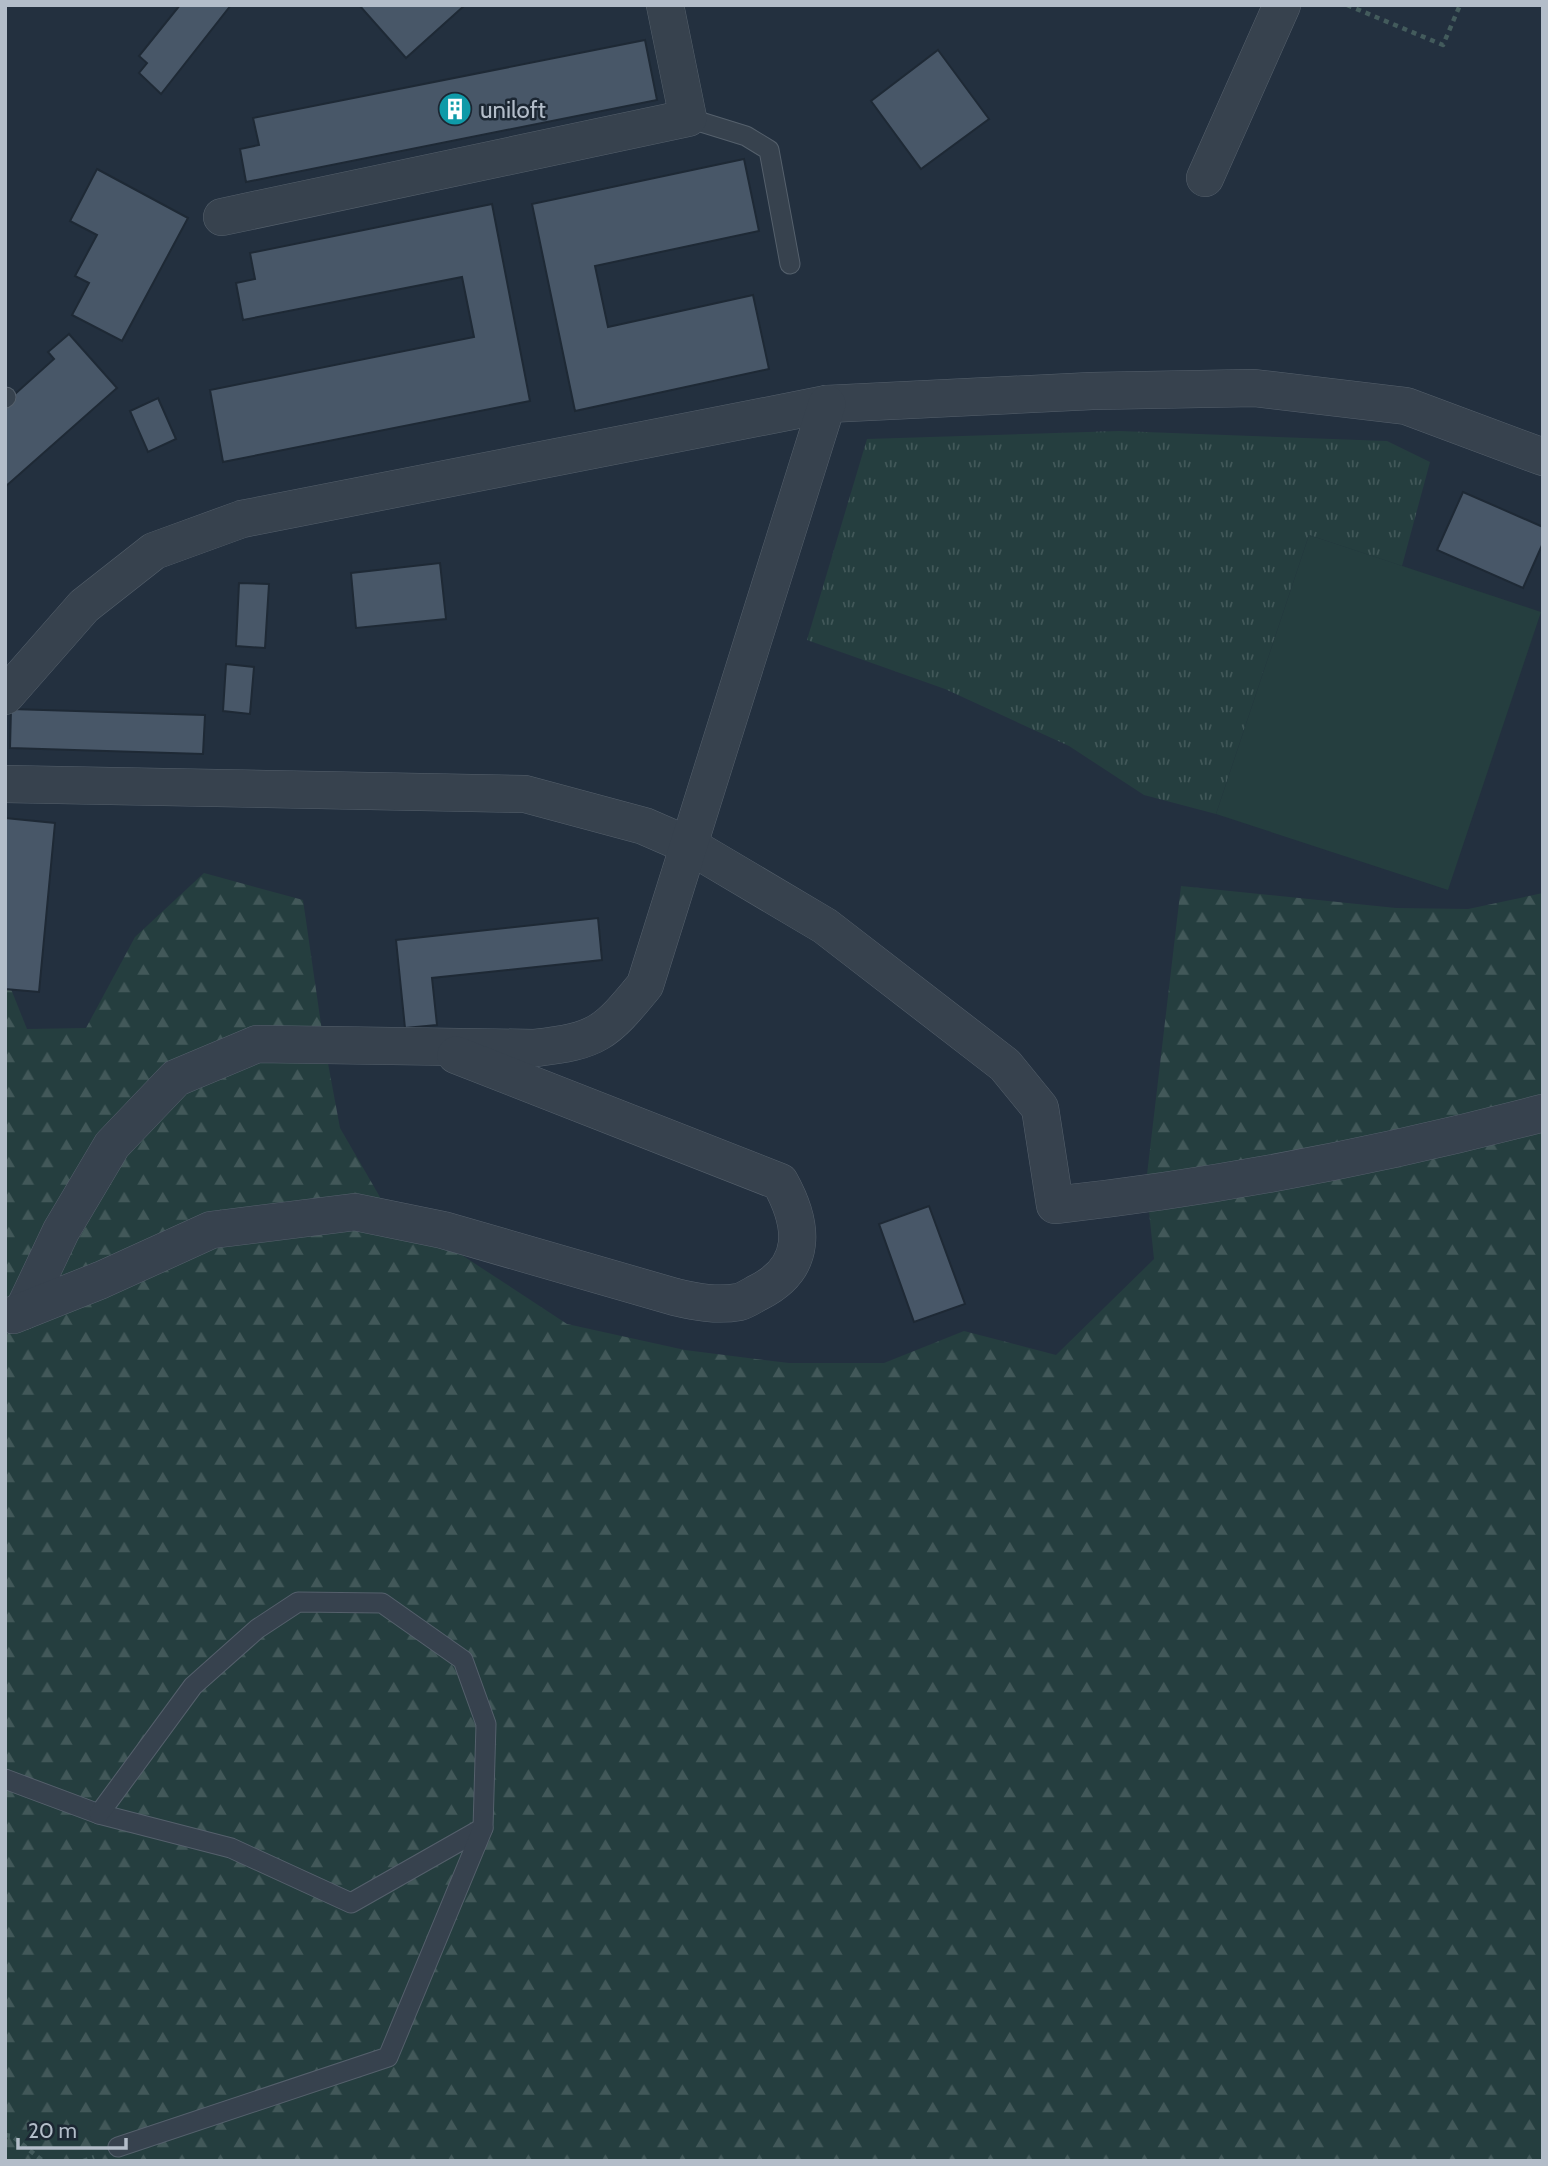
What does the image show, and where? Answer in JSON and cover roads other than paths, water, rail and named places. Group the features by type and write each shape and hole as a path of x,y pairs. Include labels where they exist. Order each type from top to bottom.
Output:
{"street":[{"path":"222,217 688,118 665,5"},
{"path":"1205,178 1282,5"},
{"path":"5,696 84,606 154,551 242,519 827,404 1092,391 1254,388 1406,406 1543,457"},
{"path":"14,1315 112,1145 176,1078 257,1044 535,1048 578,1043 613,1024 645,985 827,404"},
{"path":"5,784 525,794 645,826 690,846 825,926 1005,1065 1041,1108 1055,1205 1173,1192 1463,1134 1543,1113"},
{"path":"14,1315 211,1230 355,1212 443,1230 675,1297 708,1304 741,1301 775,1284 795,1258 798,1233 794,1214 780,1182 435,1047"}],"lane":[{"path":"688,118 746,136 769,150 790,264"},
{"path":"99,1814 193,1686 257,1629 299,1602 382,1603 463,1660 486,1724 483,1828 388,2057 117,2147"},
{"path":"5,1780 99,1814 232,1849 352,1903 483,1828"}],"place":[{"name":"uniloft","path":"455,109"}]}
